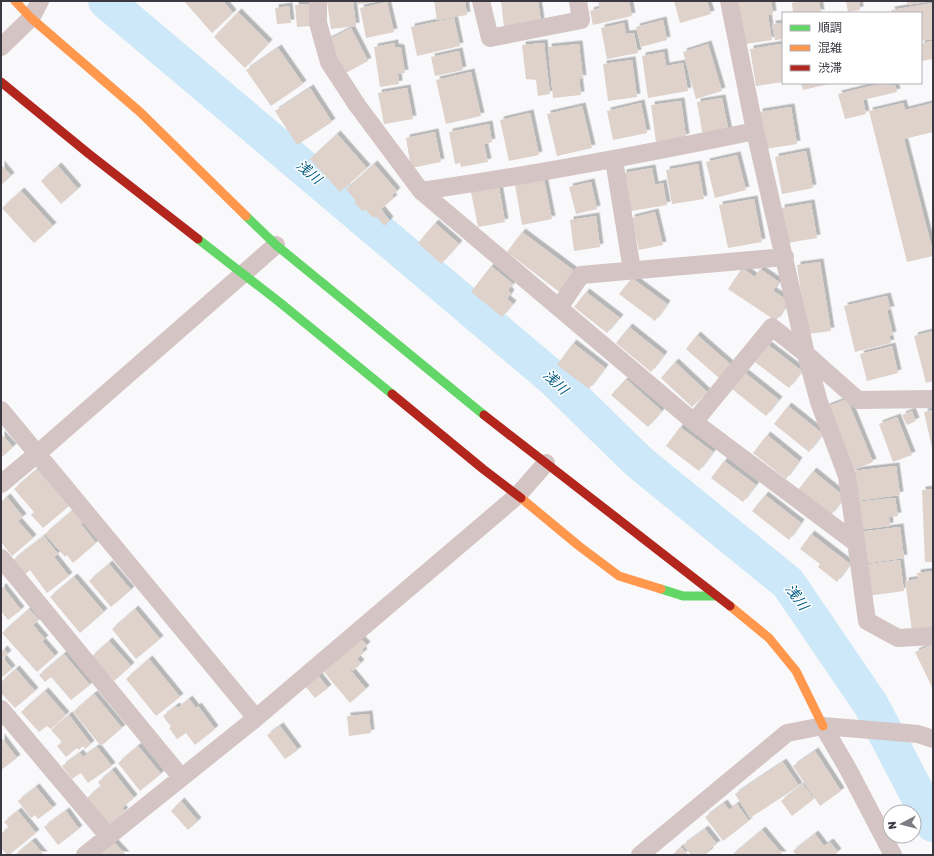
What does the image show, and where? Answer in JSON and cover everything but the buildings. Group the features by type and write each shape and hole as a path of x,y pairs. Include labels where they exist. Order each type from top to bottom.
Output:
{"street":[{"path":"15,1 31,18 140,112 276,245 454,392 734,609 768,638 796,671 823,726 893,855"},
{"path":"1,47 31,18 40,1"},
{"path":"318,1 318,22 329,62 357,105 421,191 694,422 856,543"},
{"path":"481,1 490,38 581,20 578,1"},
{"path":"729,1 755,131 806,354 819,402 847,476 867,621 898,638 933,636"},
{"path":"1,82 89,154 278,301 579,546 619,576 683,596 717,596"},
{"path":"421,191 486,182 614,160 755,131"},
{"path":"614,160 632,270"},
{"path":"1,484 276,245"},
{"path":"559,308 581,275 785,257"},
{"path":"694,422 772,327 806,354 858,400 933,399"},
{"path":"1,410 256,718"},
{"path":"85,855 256,718 518,495 546,463"},
{"path":"1,558 181,777"},
{"path":"1,709 108,836"},
{"path":"640,855 787,734 823,726 925,737"}],"waterway":[{"name":"浅川","path":"106,1 554,379 639,462 788,583 871,705 933,824"}],"traffic: fast":[{"path":"246,216 276,245 484,415"},
{"path":"198,239 278,301 392,394"},
{"path":"661,589 683,596 717,596"}],"traffic: slow":[{"path":"15,1 31,18 140,112 246,216"},
{"path":"521,498 579,546 619,576 661,589"},
{"path":"730,606 769,638 796,671 823,726"}],"traffic: jam":[{"path":"1,82 89,154 198,239"},
{"path":"392,394 483,469 521,498"},
{"path":"484,415 730,606"}]}
